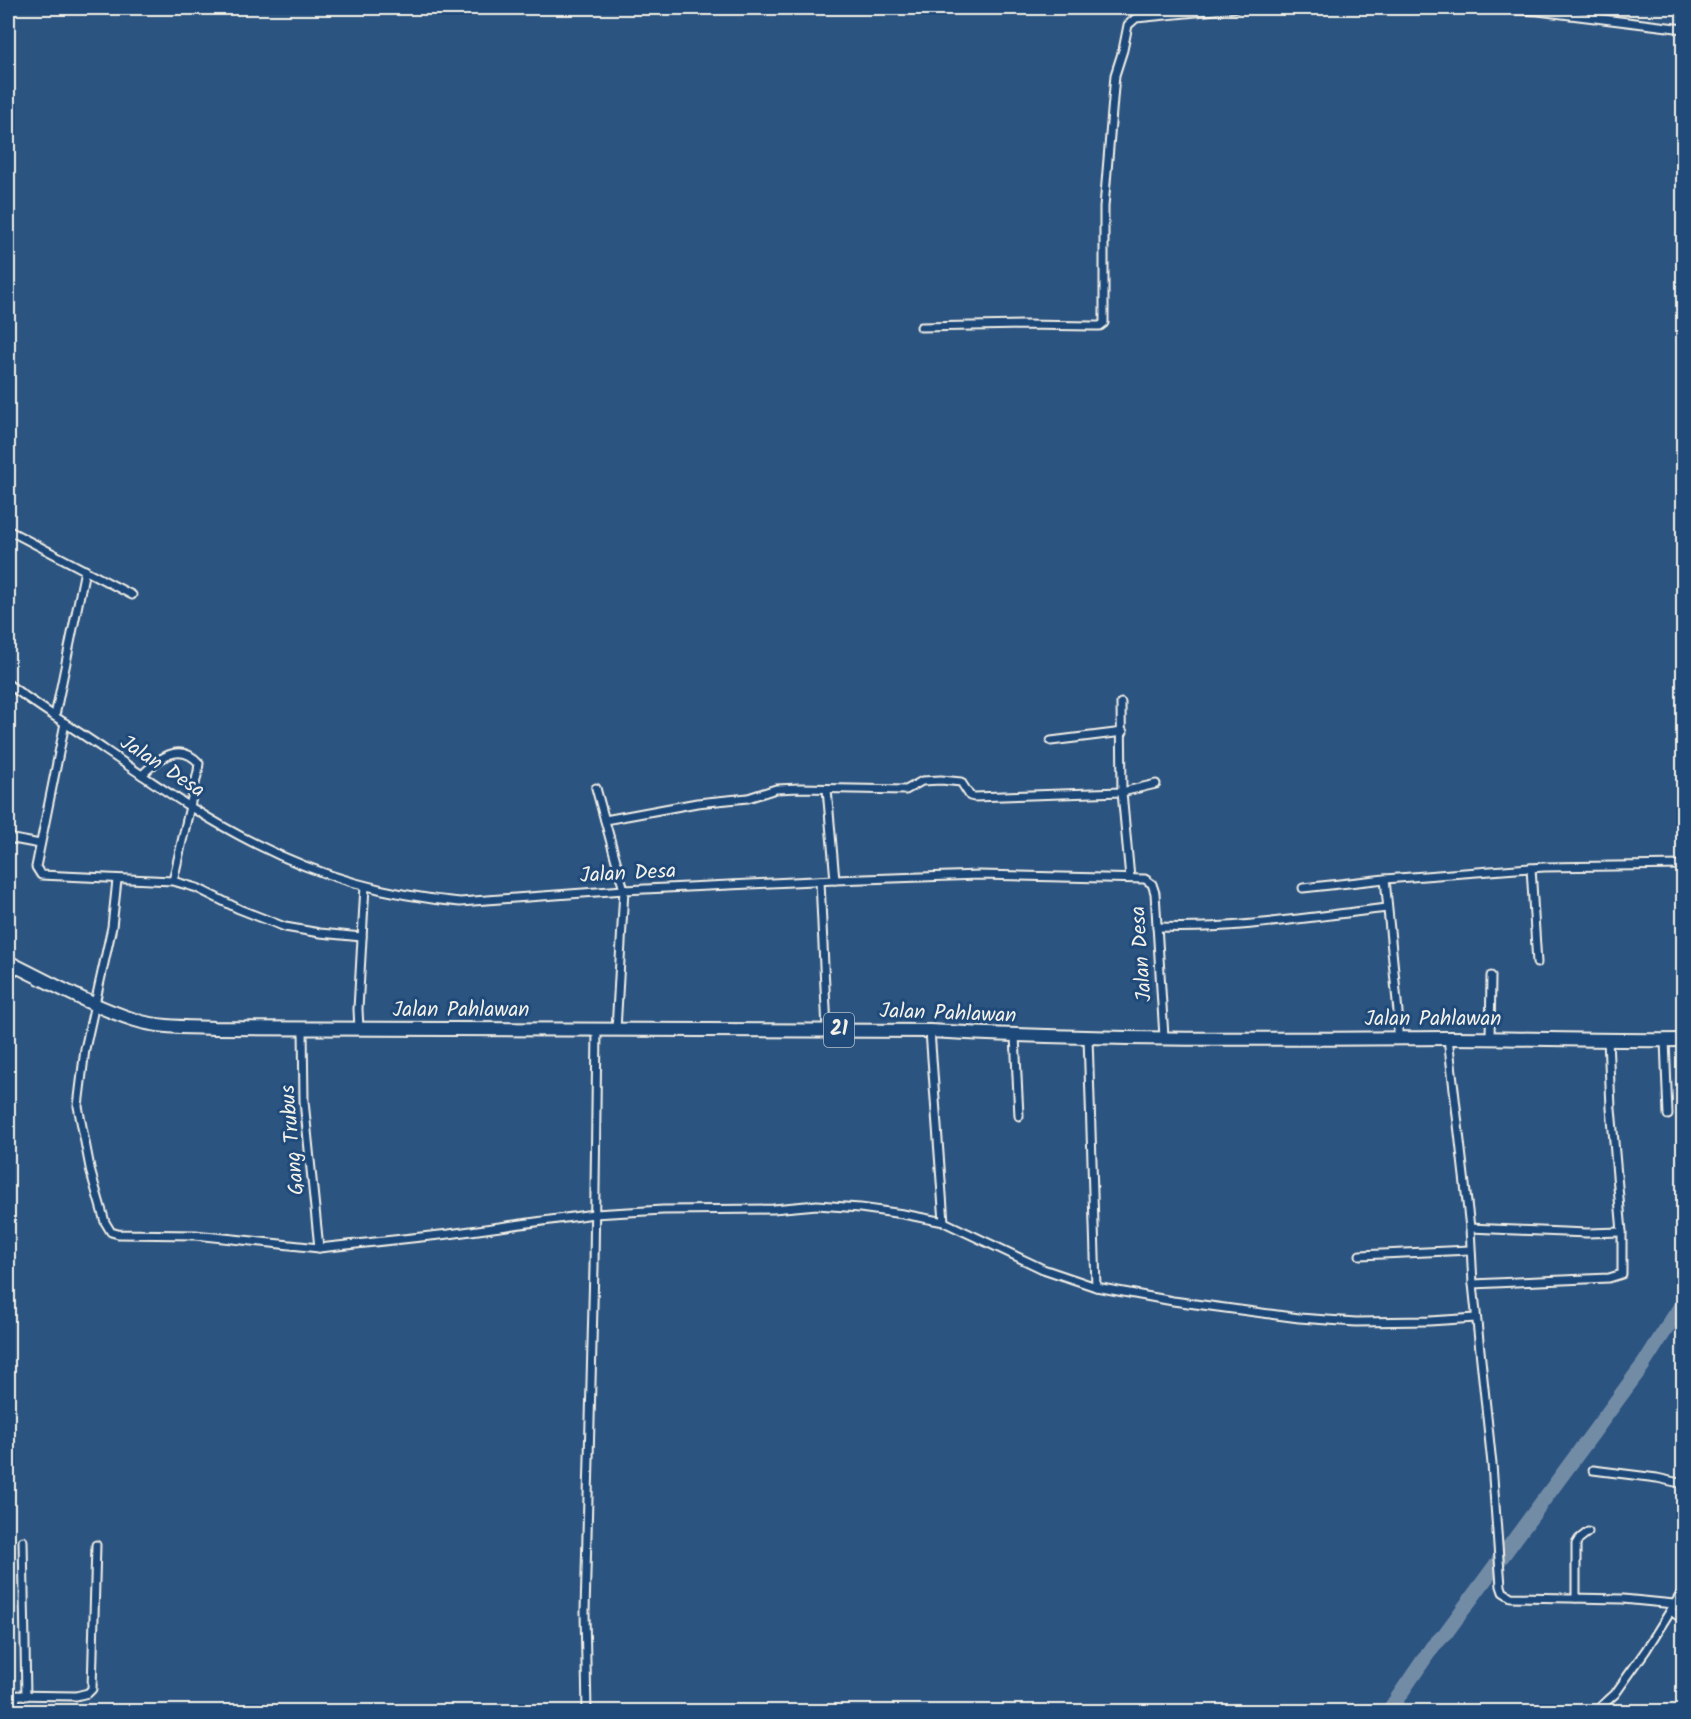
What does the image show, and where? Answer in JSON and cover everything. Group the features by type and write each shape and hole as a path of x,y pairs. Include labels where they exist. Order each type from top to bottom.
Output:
{"highway":[{"name":"Jalan Pahlawan","path":"8,962 94,1003 136,1020 171,1026 303,1029 930,1031 1015,1036 1249,1040 1448,1038 1683,1040"}],"street":[{"path":"921,327 1100,326 1104,323 1104,207 1115,75 1128,25 1136,18 1236,8"},
{"path":"1480,8 1538,11 1683,29"},
{"path":"8,530 132,595"},
{"path":"55,716 85,570"},
{"name":"Jalan Desa","path":"8,684 142,775 255,844 364,886 437,900 460,902 624,890 979,875 1145,879 1152,884 1164,1037"},
{"path":"1121,704 1122,792 1130,878"},
{"path":"65,723 36,867 41,875 173,881 197,888 239,909 285,927 362,937"},
{"path":"1051,741 1123,732"},
{"path":"142,775 156,761 169,753 178,752 192,756 199,763 173,881"},
{"path":"605,820 697,803 748,798 776,789 906,790 920,782 941,780 961,782 970,796 974,797 1122,792 1156,784"},
{"path":"596,788 624,890 616,1030"},
{"path":"827,789 835,880"},
{"path":"8,838 40,844"},
{"path":"1303,888 1385,879 1531,868 1683,865"},
{"path":"1531,868 1537,963"},
{"path":"1385,879 1398,1012 1398,1039"},
{"path":"117,880 112,927 85,1049 78,1106 91,1173 108,1229 118,1234 195,1235 319,1248 449,1234 594,1214 663,1210 773,1209 818,1205 903,1214 944,1222 1042,1269 1096,1287 1173,1301 1299,1318 1356,1322 1476,1318"},
{"path":"820,881 826,1030"},
{"path":"359,1029 364,886"},
{"path":"1157,927 1210,926 1387,908"},
{"path":"1490,1038 1491,976"},
{"name":"Gang Trubus","path":"303,1029 304,1101 319,1248"},
{"path":"587,1712 585,1612 594,1267 597,1029"},
{"path":"930,1031 944,1222"},
{"path":"1015,1036 1019,1116"},
{"path":"1088,1037 1096,1287"},
{"path":"1448,1038 1470,1228 1476,1318 1503,1592 1511,1597 1642,1600 1672,1607 1683,1620"},
{"path":"1473,1284 1617,1277 1623,1272 1608,1039"},
{"path":"1665,1040 1668,1115"},
{"path":"1470,1228 1622,1232"},
{"path":"1360,1255 1470,1250"},
{"path":"1593,1470 1657,1478 1683,1484"},
{"path":"1576,1598 1576,1544 1588,1532"},
{"path":"23,1540 26,1696"},
{"path":"15,1712 12,1695 76,1696 88,1693 92,1689 96,1545"},
{"path":"1595,1712 1615,1694 1683,1589"}],"waterway":[{"path":"1388,1712 1433,1646 1445,1634 1643,1365 1684,1301"}]}
